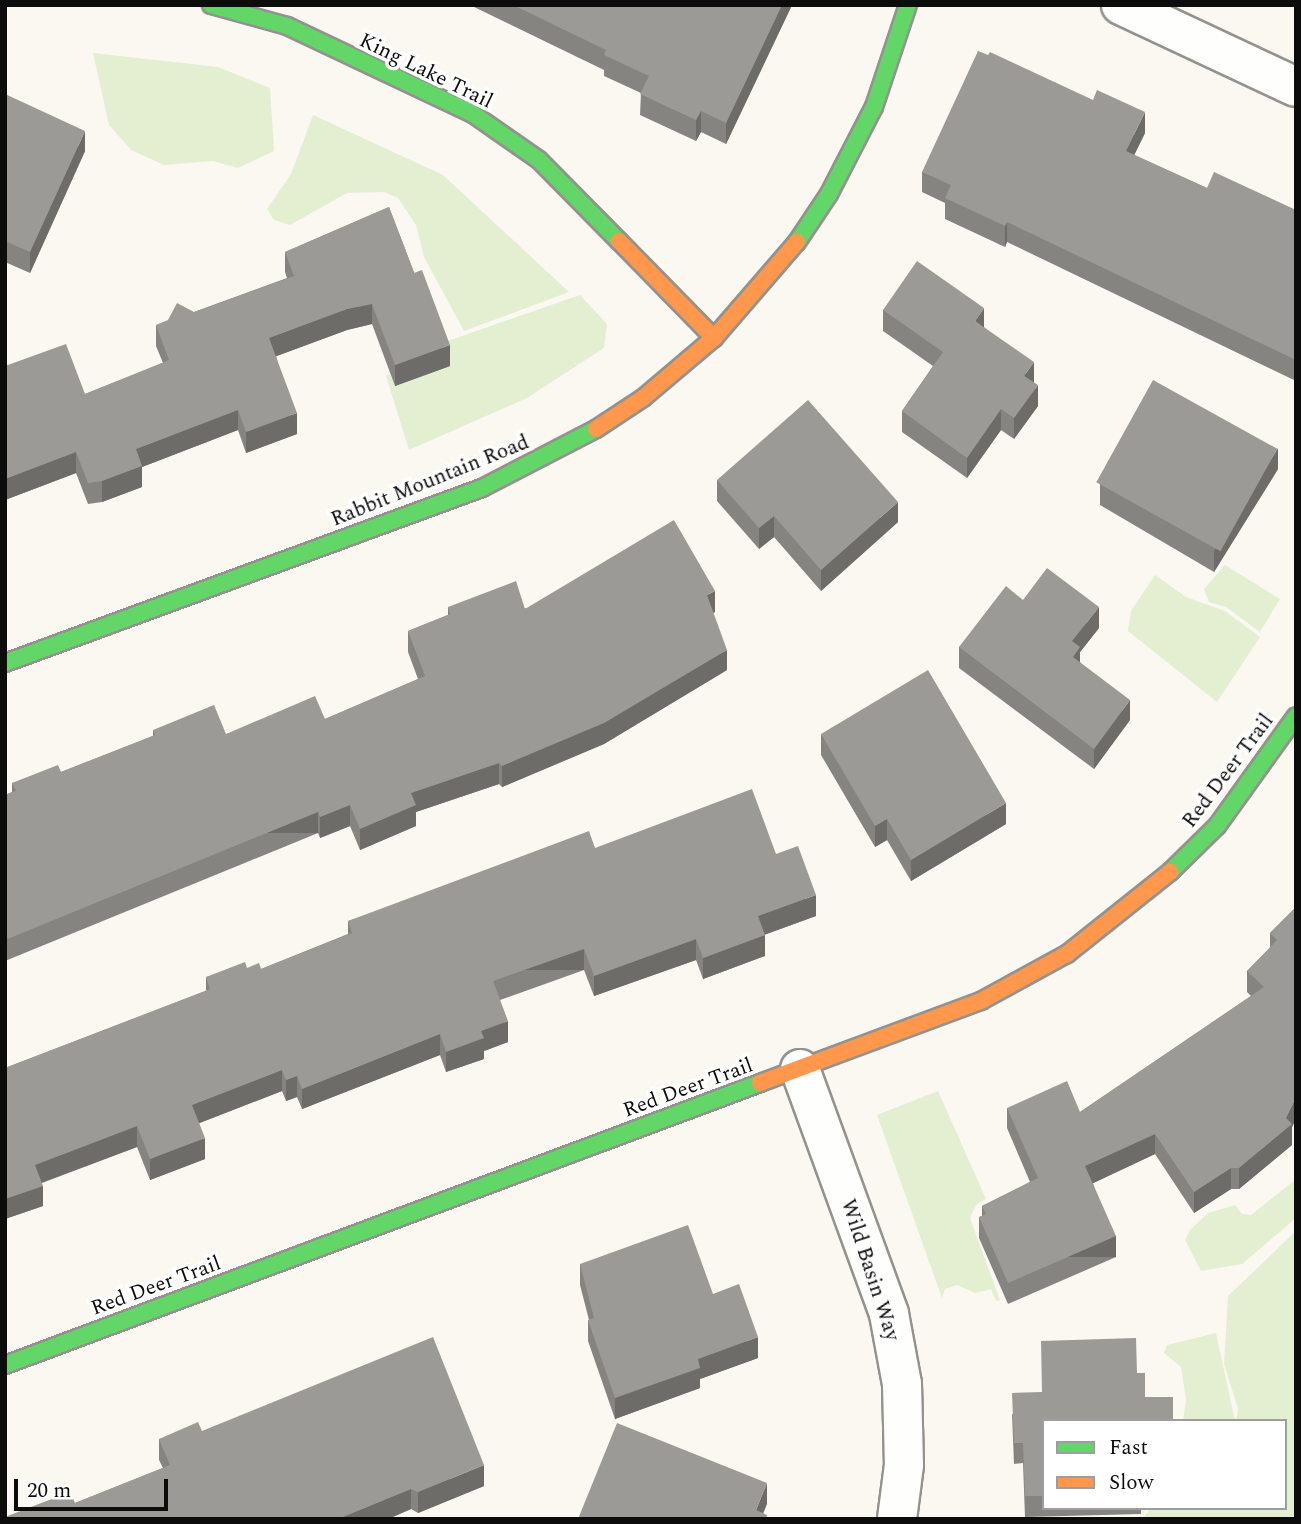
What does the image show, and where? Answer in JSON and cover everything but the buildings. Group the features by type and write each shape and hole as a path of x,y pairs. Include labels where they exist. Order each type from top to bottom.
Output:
{"street":[{"name":"King Lake Trail","path":"211,5 287,26 473,114 539,160 714,338"},
{"name":"Rabbit Mountain Road","path":"5,663 482,488 571,445 643,398 714,338 788,256 829,194 874,107 908,5"},
{"path":"1121,5 1296,87"},
{"name":"Red Deer Trail","path":"5,1364 981,1001 1067,954 1146,895 1217,826 1296,716"},
{"name":"Wild Basin Way","path":"800,1069 889,1314 902,1384 904,1465 897,1519"}],"green space":[{"path":"93,53 218,67 270,88 274,151 238,168 213,161 164,165 131,150 109,125"},
{"path":"313,115 443,175 569,292 464,331 424,257 416,225 398,198 384,192 347,193 290,225 274,220 267,209 291,174"},
{"path":"580,295 607,324 604,348 527,398 409,450 386,376 390,374 395,386 449,365 442,343"},
{"path":"1225,565 1280,599 1260,632 1226,607 1209,602 1204,589"},
{"path":"1155,575 1186,597 1225,611 1260,637 1217,702 1128,631 1131,611"},
{"path":"938,1091 986,1199 976,1205 970,1218 1000,1300 996,1301 991,1289 975,1293 957,1285 945,1289 942,1298 877,1115"},
{"path":"1296,1179 1296,1218 1242,1264 1201,1271 1185,1240 1190,1230 1208,1213 1235,1205 1242,1214 1251,1215"},
{"path":"1296,1231 1296,1519 1097,1519 1144,1517 1149,1510 1287,1510 1287,1419 1236,1419 1238,1409 1224,1364 1228,1296"},
{"path":"1216,1333 1235,1419 1183,1419 1186,1400 1181,1367 1164,1353 1167,1345"}],"traffic: fast":[{"path":"211,5 287,26 473,114 539,160 619,241"},
{"path":"797,242 829,194 874,107 908,5"},
{"path":"5,663 482,488 596,429"},
{"path":"1170,872 1217,826 1296,716"},
{"path":"5,1365 760,1083"}],"traffic: slow":[{"path":"619,241 714,338"},
{"path":"596,429 643,398 714,338 797,242"},
{"path":"760,1083 981,1001 1067,954 1170,872"}]}
